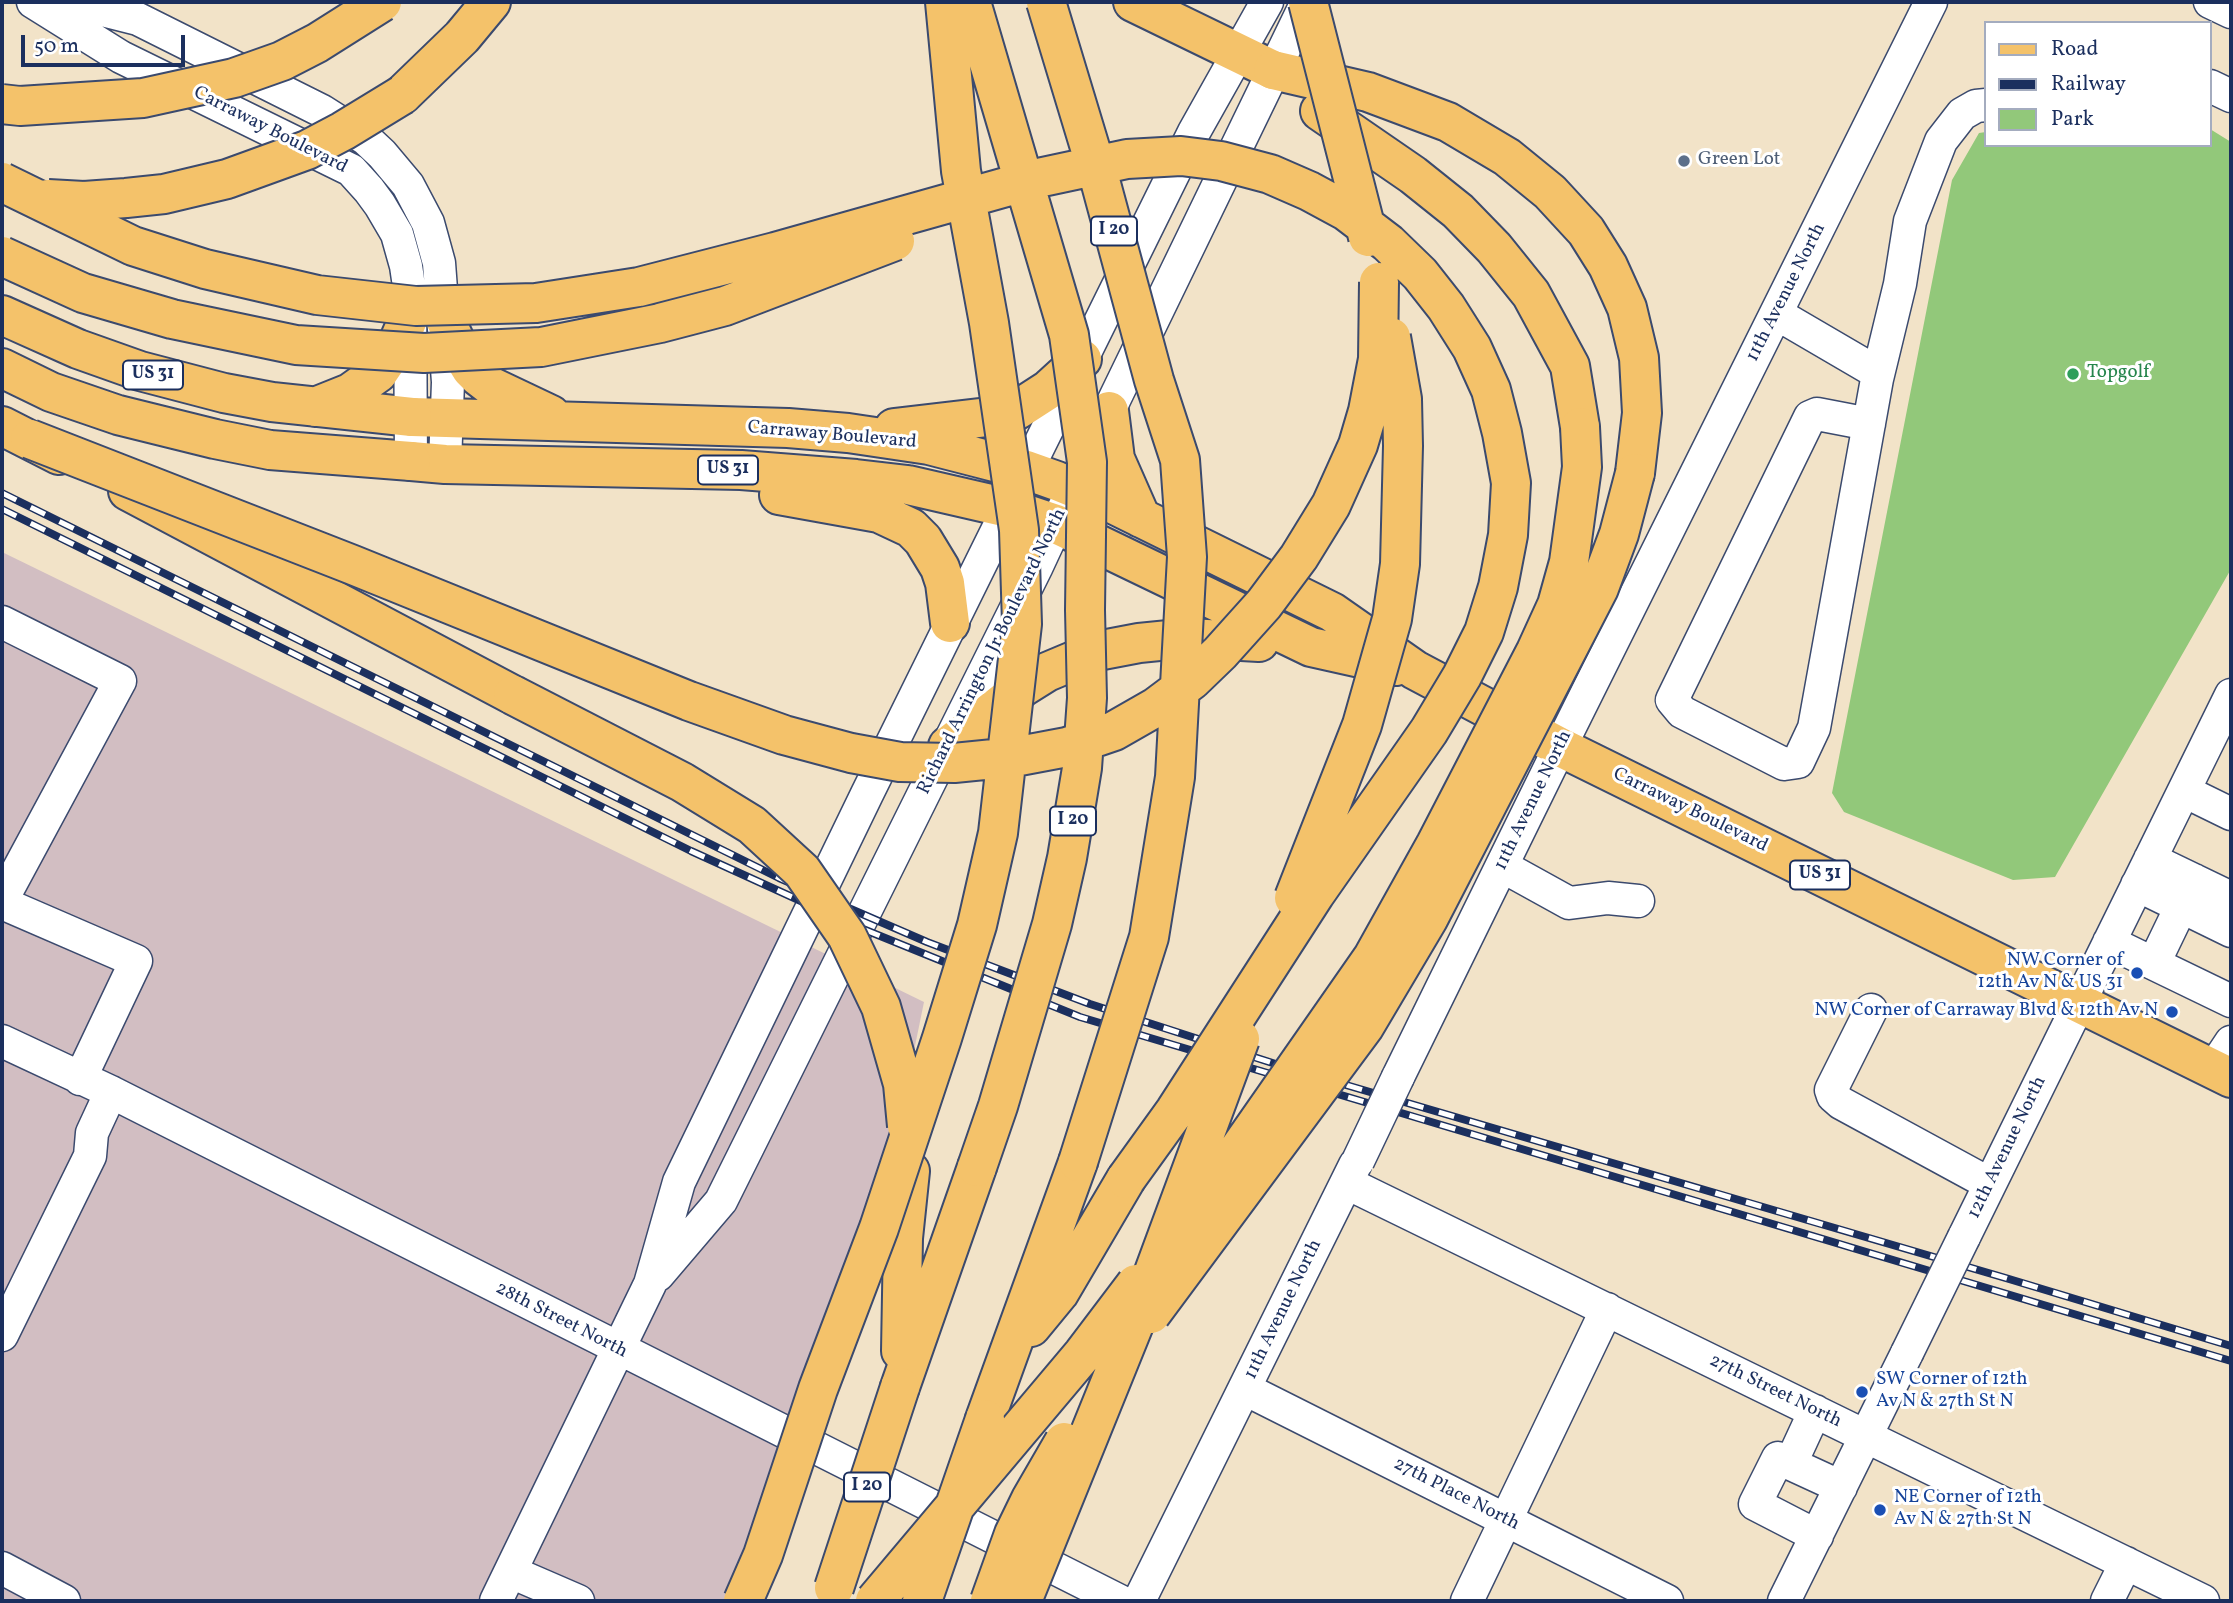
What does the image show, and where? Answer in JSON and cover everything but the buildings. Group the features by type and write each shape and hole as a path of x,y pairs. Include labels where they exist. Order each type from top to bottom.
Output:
{"main road":[{"path":"2,104 20,106 143,98 233,78 282,61 317,43 382,2"},
{"path":"2,196 85,201 164,194 227,179 295,154 343,131 402,95 462,37 491,2"},
{"path":"743,1601 763,1555 818,1389 879,1227 943,1038 977,925 998,833 1022,624 1019,530 989,323 961,170 945,2"},
{"name":"I 20","path":"832,1595 900,1387 998,1106 1052,924 1067,858 1082,768 1087,698 1087,462 1069,335 971,2"},
{"name":"I 20","path":"922,1601 1078,1162 1149,937 1175,777 1187,557 1180,460 1154,380 1101,184 1046,2"},
{"path":"990,1601 1014,1534 1068,1435 1157,1305 1364,1027 1428,919 1599,588 1619,534 1634,473 1642,413 1639,358 1627,308 1608,266 1577,221 1550,192 1507,157 1448,122 1368,92 1273,70 1133,2"},
{"path":"1022,1601 1141,1307 1186,1180 1362,725 1392,619 1400,564 1403,458 1402,399 1397,362 1307,2"},
{"path":"875,1601 1083,1354 1230,1162 1373,957 1436,844 1536,652 1557,605 1569,562 1583,467 1580,427 1570,366 1531,294 1494,248 1458,211 1413,175 1324,115 1273,70"},
{"path":"2,182 133,246 205,270 317,295 416,306 536,303 639,287 1038,178 1127,159 1181,156 1221,160 1270,174 1310,191 1346,211 1388,243 1420,274 1446,307 1472,348 1491,390 1503,433 1511,483 1508,536 1498,587 1484,632 1462,676 1429,731 1315,894 1175,1111 1126,1179 1059,1293 1009,1353"},
{"path":"2,256 83,293 172,319 296,345 424,353 541,347 660,323 725,306 878,248 1038,178"},
{"path":"16,433 353,565 676,696 784,735 851,753 900,762 954,763 1014,757 1067,747 1114,731 1156,708 1192,680 1264,604 1299,557 1331,505 1358,445 1378,359 1379,282"},
{"name":"US 31","path":"2,315 78,349 140,371 224,393 313,408 430,417"},
{"path":"313,408 359,388 378,373 397,345 426,317 460,351 471,369 492,387 566,421"},
{"path":"848,433 1017,410 1048,390 1082,359"},
{"name":"US 31","path":"2,368 51,392 118,415 215,439 270,450 428,463"},
{"path":"1109,411 1115,459 1141,518"},
{"name":"Carraway Boulevard","path":"430,417 788,428 848,433 929,445 1026,470 1141,518 1332,612 1415,670 1560,747 2079,1003 2225,1063"},
{"path":"16,433 682,782 752,825 802,871 847,936 881,1007 903,1084 910,1171 903,1238 900,1387"},
{"name":"Carraway Boulevard","path":"428,463 741,470 908,485 1008,508 1056,524 1311,647 1415,670"},
{"path":"625,468 860,509 894,519 911,528 932,552 944,583 950,623"},
{"path":"948,746 1023,687 1047,672 1097,651 1189,638 1311,647"}],"street":[{"name":"Carraway Boulevard","path":"33,2 121,57 351,170 380,205 397,234 408,278 426,317"},
{"name":"Carraway Boulevard","path":"71,2 138,19 322,111 366,139 408,186 428,223 439,263 426,317 430,417 428,463"},
{"name":"Richard Arrington Jr Boulevard North","path":"496,1601 650,1284 679,1182 950,623 1194,132 1267,2"},
{"name":"Richard Arrington Jr Boulevard North","path":"650,1284 721,1201 948,746 1307,2"},
{"name":"11th Avenue North","path":"1139,1601 1931,2"},
{"path":"2210,2 2231,12"},
{"path":"2212,87 2231,96"},
{"path":"1868,424 1817,414 1810,417 1672,700 1682,712 1784,764 1798,762 1814,728 1868,424 1900,284 1910,221 1941,141 1962,114 1976,106 1984,105"},
{"path":"1777,314 1878,373"},
{"path":"2,622 120,681 2,902 136,961 80,1079"},
{"name":"12th Avenue North","path":"1784,1601 2231,695"},
{"path":"2184,791 2231,814"},
{"path":"1502,866 1569,903 1608,898 1638,901"},
{"path":"2144,872 2187,893 2231,931"},
{"path":"2154,963 2187,893 2209,877 2231,887"},
{"path":"2187,893 2231,898"},
{"path":"2109,942 2228,999"},
{"path":"1871,1010 1830,1090 1833,1096 1880,1125 1990,1184"},
{"name":"28th Street North","path":"2,1041 111,1092 1119,1601"},
{"path":"2,1335 90,1156 92,1133 111,1092"},
{"name":"27th Street North","path":"1352,1172 1606,1309 2203,1601"},
{"path":"1467,1601 1606,1309"},
{"name":"27th Place North","path":"1245,1389 1667,1601"},
{"path":"1815,1411 1786,1521 1816,1536"},
{"path":"1800,1468 1841,1488"},
{"path":"2107,1601 2126,1563"},
{"path":"2,1568 64,1601"},
{"path":"511,1572 578,1601"}],"shaded area":[{"path":"2,552 924,1002 856,1334 756,1601 2,1601"}],"green space":[{"name":"Topgolf","path":"2212,130 2231,142 2231,569 2055,877 2013,880 1844,812 1832,793 1952,180 1979,133 1984,132 1984,147 2212,147"}],"railway":[{"path":"2,493 779,878 927,942 1090,1004 1288,1068 2231,1346"},
{"path":"2,509 691,851 858,927 1080,1017 2231,1361"}],"place":[{"name":"Green Lot","path":"1684,161"},
{"name":"Topgolf","path":"2073,374"},
{"name":"NW Corner of 12th Av N & US 31","path":"2137,973"},
{"name":"NW Corner of Carraway Blvd & 12th Av N","path":"2172,1012"},
{"name":"SW Corner of 12th Av N & 27th St N","path":"1862,1392"},
{"name":"NE Corner of 12th Av N & 27th St N","path":"1880,1510"}]}
